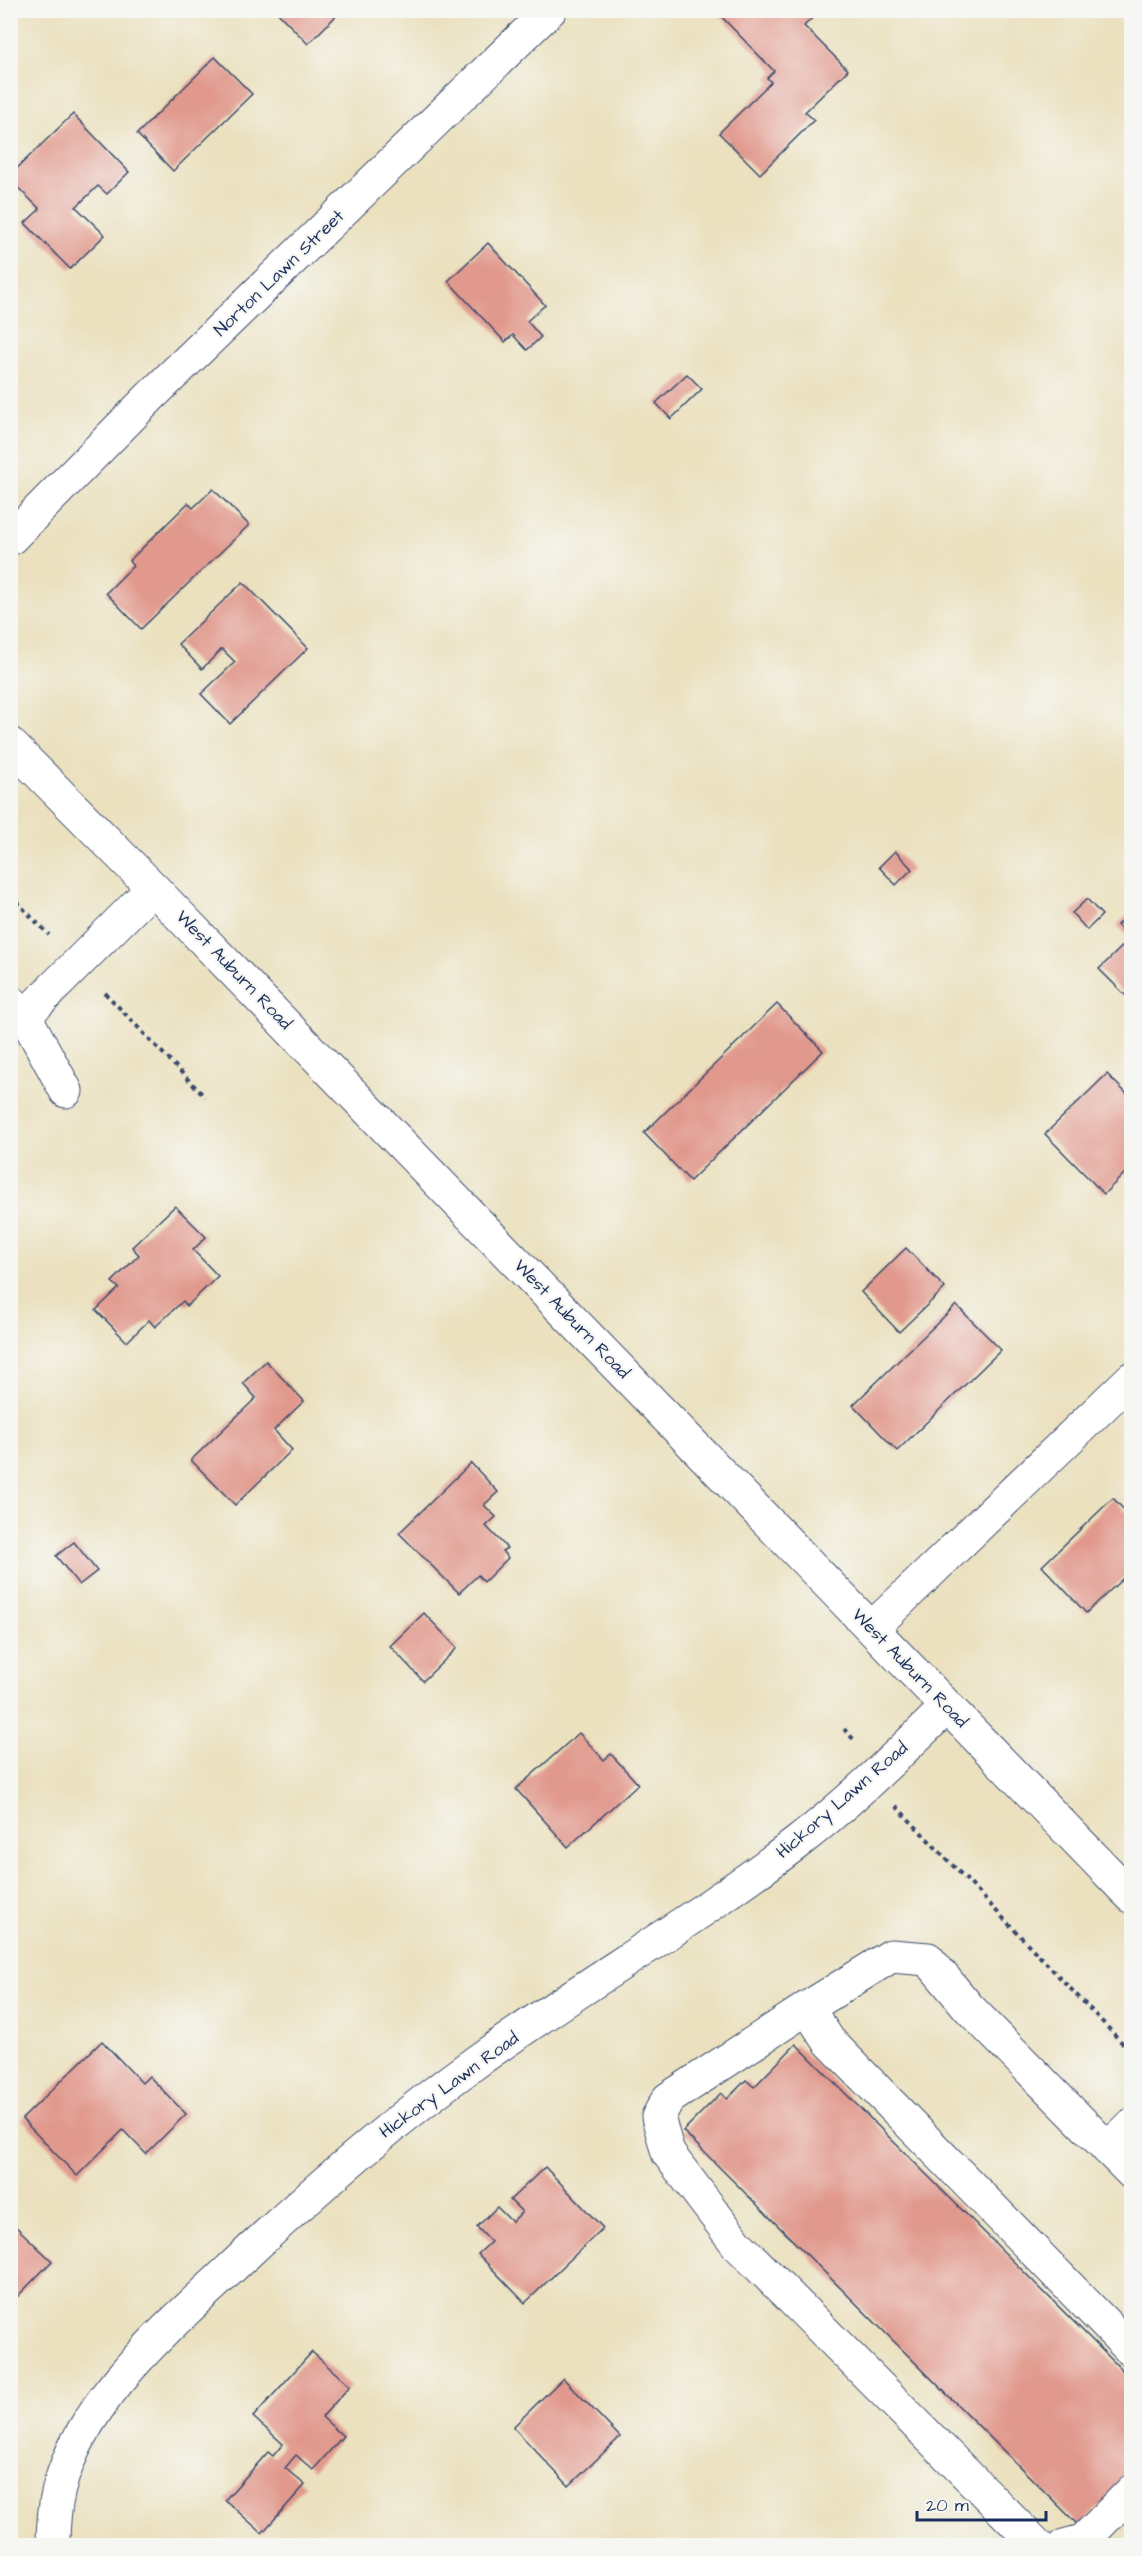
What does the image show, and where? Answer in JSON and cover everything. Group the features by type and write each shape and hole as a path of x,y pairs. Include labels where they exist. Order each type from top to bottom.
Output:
{"street":[{"name":"Norton Lawn Street","path":"10,538 151,396 550,10"},
{"name":"West Auburn Road","path":"10,744 153,888 1131,1897"},
{"path":"66,1091 18,1008 78,965 153,888"},
{"path":"872,1628 1131,1378"},
{"name":"Hickory Lawn Road","path":"53,2546 53,2515 59,2487 72,2452 92,2417 146,2350 291,2211 385,2130 478,2061 684,1924 799,1841 947,1707"},
{"path":"1038,2546 737,2244 668,2153 658,2117 668,2099 891,1956 927,1959 969,2008 1131,2173"},
{"path":"807,2008 828,2041 1131,2351"},
{"path":"1108,2149 1131,2125"},
{"path":"1064,2546 1083,2541 1131,2491"}],"path":[{"path":"10,895 205,1097"},
{"path":"844,1729 857,1743 843,1757 870,1779 1131,2053"}],"building":[{"path":"275,10 342,10 308,44"},
{"path":"715,10 805,10 812,18 804,26 848,70 805,112 814,120 760,174 719,133 771,82 767,78 774,71"},
{"path":"215,57 252,94 173,171 137,134"},
{"path":"73,114 129,172 107,194 98,186 76,207 105,235 70,269 25,223 40,209 10,180 10,175"},
{"path":"488,243 545,305 527,321 541,337 527,350 513,335 505,342 448,281"},
{"path":"687,374 702,389 671,419 656,403"},
{"path":"213,489 249,525 141,629 106,593 133,566 129,561 188,503 193,508"},
{"path":"243,582 308,648 230,724 201,694 235,662 222,649 202,669 178,644"},
{"path":"895,851 912,869 896,885 879,867"},
{"path":"1087,899 1102,915 1087,930 1072,913"},
{"path":"1132,910 1132,1002 1099,969 1130,939 1117,925"},
{"path":"777,1004 823,1051 690,1181 644,1133"},
{"path":"1107,1074 1132,1099 1132,1170 1130,1168 1104,1194 1045,1134"},
{"path":"175,1206 206,1237 193,1250 218,1276 187,1306 183,1301 155,1327 149,1320 127,1342 96,1310 119,1288 112,1282 139,1255 132,1247"},
{"path":"906,1248 945,1288 899,1332 861,1292"},
{"path":"956,1305 1001,1350 897,1451 853,1405"},
{"path":"266,1361 304,1401 274,1430 292,1450 235,1505 191,1460 256,1398 243,1383"},
{"path":"471,1463 498,1492 484,1505 496,1517 486,1526 507,1548 502,1551 508,1558 484,1582 478,1575 459,1593 399,1533"},
{"path":"1113,1498 1126,1512 1132,1507 1132,1570 1086,1613 1042,1566"},
{"path":"74,1542 97,1571 79,1585 56,1556"},
{"path":"424,1613 457,1648 423,1681 390,1646"},
{"path":"579,1733 604,1760 611,1754 638,1784 568,1847 516,1789"},
{"path":"102,2041 142,2083 149,2076 186,2114 146,2154 123,2130 77,2176 22,2119"},
{"path":"796,2044 1132,2380 1132,2476 1080,2527 683,2131 721,2093 727,2099 746,2080 754,2087"},
{"path":"545,2167 603,2228 525,2303 478,2254 491,2242 477,2227 497,2207 512,2222 522,2212 510,2200"},
{"path":"10,2221 52,2261 12,2302 10,2301"},
{"path":"312,2352 350,2386 322,2417 343,2436 313,2470 296,2455 285,2468 305,2485 262,2533 225,2500 268,2452 273,2456 283,2444 253,2417"},
{"path":"563,2378 620,2437 569,2486 513,2427"}]}
